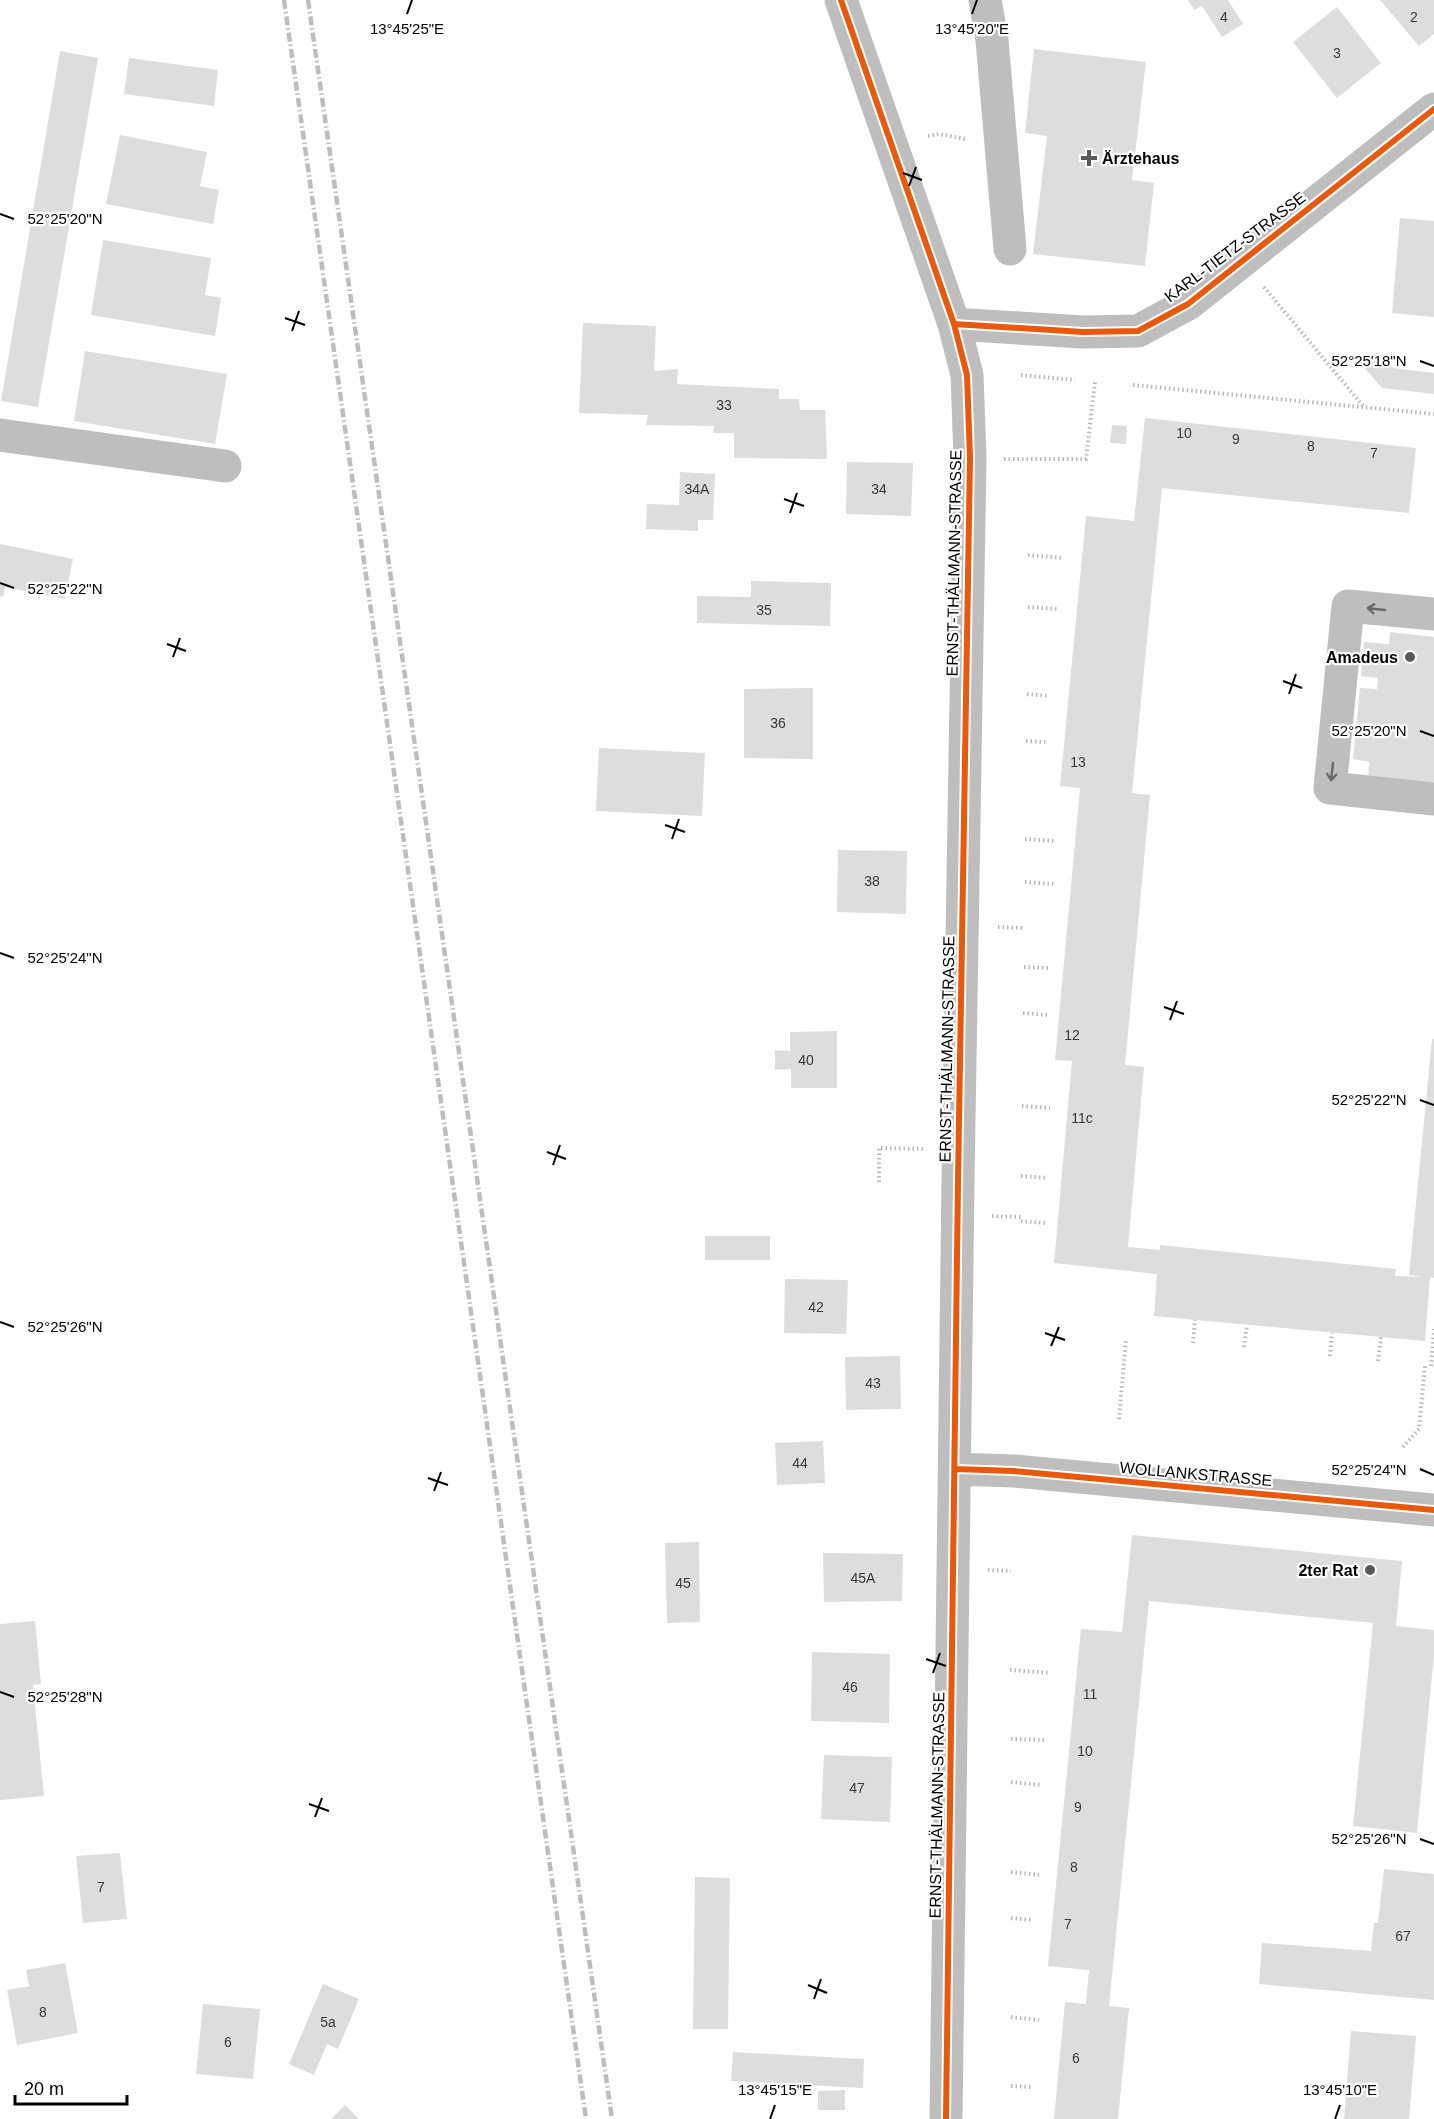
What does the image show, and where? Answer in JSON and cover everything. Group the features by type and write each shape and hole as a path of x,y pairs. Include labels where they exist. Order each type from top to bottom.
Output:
{"street":[{"name":"ERNST-THÄLMANN-STRASSE","path":"842,0 954,324 967,375 970,458 946,2119"},
{"path":"985,0 992,40 1010,249"},
{"name":"KARL-TIETZ-STRASSE","path":"954,324 1083,332 1138,331 1188,304 1434,109"},
{"path":"0,435 225,466"},
{"path":"1434,614 1348,606 1330,788 1434,799"},
{"name":"WOLLANKSTRASSE","path":"955,1469 1014,1470 1434,1510"}],"path":[{"path":"928,136 939,134 970,140"},
{"path":"1260,282 1364,406"},
{"path":"1021,375 1075,380"},
{"path":"970,458 1086,459 1095,382"},
{"path":"1133,385 1434,414"},
{"path":"1028,555 1063,558"},
{"path":"1028,607 1058,609"},
{"path":"1027,694 1049,696"},
{"path":"1026,741 1047,742"},
{"path":"1025,839 1056,841"},
{"path":"1025,882 1054,884"},
{"path":"1024,967 1048,968"},
{"path":"1023,1013 1047,1016"},
{"path":"1022,1106 1050,1108"},
{"path":"879,1182 879,1148 933,1149"},
{"path":"1021,1176 1047,1178"},
{"path":"1021,1221 1045,1223"},
{"path":"1192,1342 1195,1320"},
{"path":"1244,1347 1247,1324"},
{"path":"1404,1447 1419,1429 1434,1329"},
{"path":"1330,1356 1332,1333"},
{"path":"1378,1361 1381,1338"},
{"path":"1119,1419 1126,1339"},
{"path":"1010,1670 1050,1673"},
{"path":"1011,1739 1045,1740"},
{"path":"1011,1782 1041,1785"},
{"path":"1011,1872 1039,1875"},
{"path":"1011,1918 1032,1920"},
{"path":"1011,2017 1039,2020"},
{"path":"1011,2086 1033,2087"}],"building":[{"path":"1188,0 1228,0 1243,24 1222,37 1202,6 1194,10"},
{"path":"1380,0 1434,0 1434,34 1419,46"},
{"path":"1337,7 1381,63 1337,98 1293,42"},
{"name":"Ärztehaus","path":"1034,49 1146,62 1132,180 1154,183 1145,266 1033,254 1047,136 1025,133"},
{"path":"60,51 98,58 38,407 1,401"},
{"path":"129,58 218,70 214,106 124,94"},
{"path":"120,135 207,152 200,186 219,190 213,224 106,204"},
{"path":"1400,218 1434,221 1434,317 1392,313"},
{"path":"103,240 211,258 205,295 221,298 215,336 91,315"},
{"path":"583,323 656,326 654,371 678,369 677,384 779,389 779,399 799,399 800,410 825,410 827,459 734,458 734,433 713,433 714,426 646,425 648,415 579,413"},
{"path":"85,351 227,374 215,444 74,421"},
{"path":"1378,352 1393,368 1434,373 1434,394 1382,388 1362,365"},
{"path":"1145,418 1416,448 1409,513 1162,488 1132,793 1150,795 1125,1065 1144,1067 1128,1247 1160,1250 1160,1245 1396,1269 1395,1276 1422,1277 1409,1275 1432,1039 1434,1039 1434,1278 1430,1277 1425,1341 1154,1316 1157,1274 1054,1263 1072,1061 1055,1060 1080,788 1060,786 1086,516 1134,521"},
{"path":"1112,425 1127,426 1126,444 1110,443"},
{"path":"847,462 913,463 911,516 846,514"},
{"path":"680,472 715,474 713,520 698,520 698,531 646,529 647,504 679,505"},
{"path":"0,544 73,559 65,599 5,587 3,597 0,596"},
{"path":"751,581 831,583 830,626 697,623 697,596 751,597"},
{"path":"1390,632 1434,637 1434,789 1368,781 1369,762 1353,759 1360,688 1377,689 1378,678 1361,676 1364,642 1389,644"},
{"path":"813,688 813,759 744,758 744,689"},
{"path":"599,748 705,753 702,816 596,811"},
{"path":"838,850 907,851 906,914 837,912"},
{"path":"837,1031 837,1088 791,1088 791,1069 775,1070 775,1050 790,1051 790,1032"},
{"path":"705,1236 770,1236 770,1260 705,1260"},
{"path":"785,1279 848,1280 846,1334 784,1333"},
{"path":"900,1356 901,1409 846,1410 845,1357"},
{"path":"823,1441 825,1483 777,1485 775,1443"},
{"path":"1132,1535 1402,1561 1396,1626 1434,1630 1434,1654 1417,1833 1353,1826 1373,1623 1149,1601 1109,2006 1129,2008 1118,2119 1054,2119 1065,2002 1086,2004 1089,1970 1048,1966 1081,1629 1122,1632"},
{"path":"699,1542 700,1622 667,1623 665,1543"},
{"path":"823,1553 903,1554 902,1601 824,1602"},
{"path":"35,1621 41,1684 33,1685 44,1796 0,1800 0,1624"},
{"path":"812,1652 890,1654 889,1723 811,1721"},
{"path":"824,1755 892,1757 890,1822 821,1819"},
{"path":"120,1853 127,1919 83,1923 76,1856"},
{"path":"1384,1869 1434,1874 1434,2000 1259,1984 1262,1943 1371,1951 1374,1923 1378,1923"},
{"path":"695,1877 730,1878 728,2029 693,2029"},
{"path":"65,1963 78,2033 17,2045 7,1990 29,1986 26,1970"},
{"path":"323,1984 359,1999 338,2049 327,2044 314,2075 289,2064"},
{"path":"203,2004 260,2009 253,2079 196,2074"},
{"path":"1351,2031 1416,2036 1409,2119 1344,2119"},
{"path":"733,2052 864,2059 863,2088 731,2081"},
{"path":"845,2090 845,2110 818,2110 818,2091"},
{"path":"345,2105 359,2119 331,2119"}],"railway":[{"path":"284,0 586,2119"},
{"path":"308,0 612,2119"}],"cycle path":[{"path":"841,0 954,324 967,375 970,458 946,2119"},
{"path":"954,324 1083,332 1138,331 1188,304 1434,109"},
{"path":"955,1469 1014,1471 1434,1510"}],"place":[{"name":"Ärztehaus","path":"1089,158"},
{"name":"Amadeus","path":"1410,657"},
{"name":"2ter Rat","path":"1370,1570"}]}
